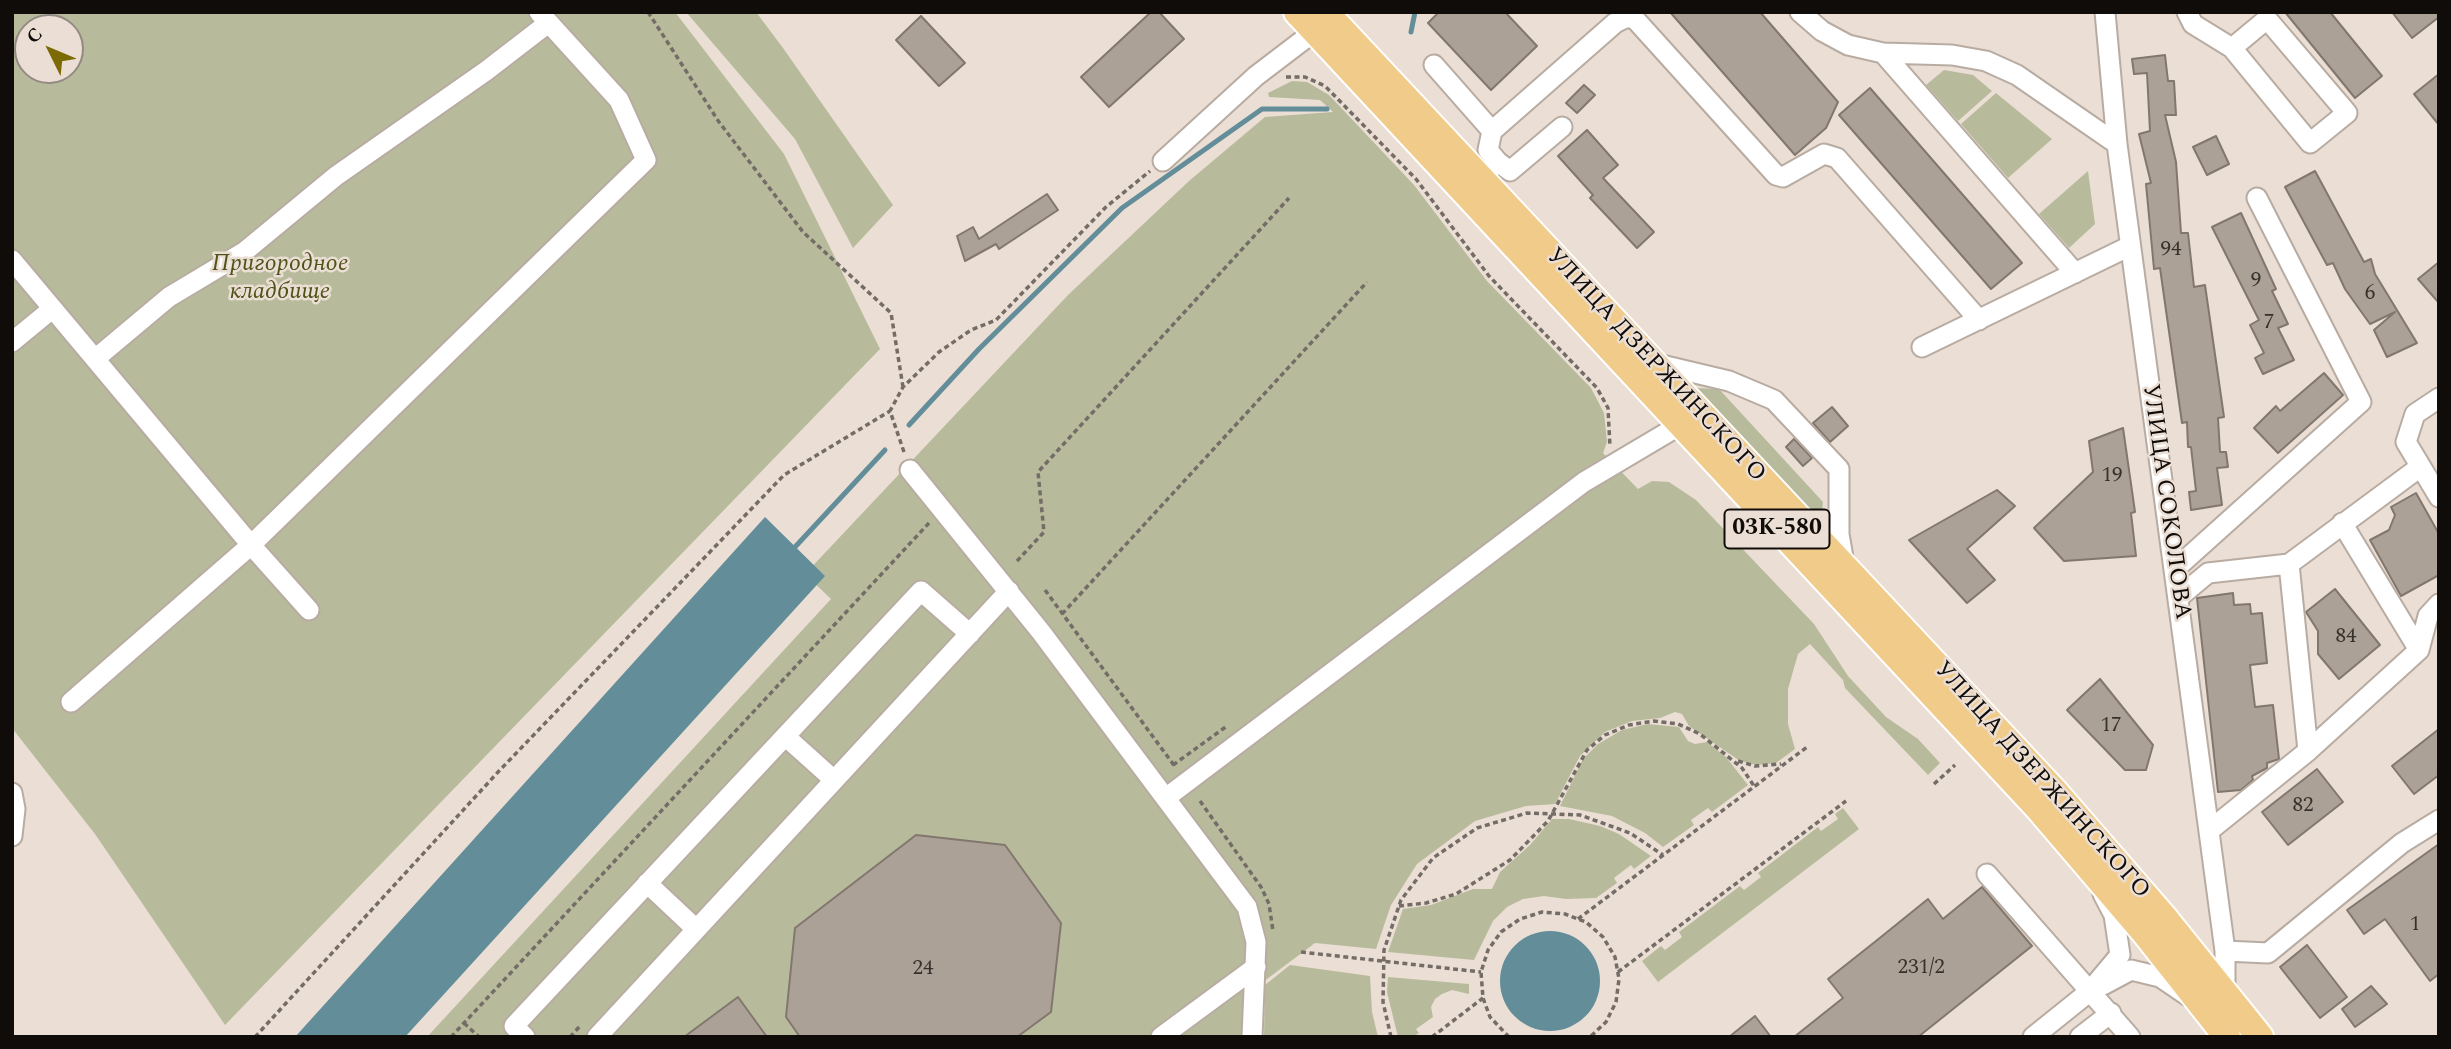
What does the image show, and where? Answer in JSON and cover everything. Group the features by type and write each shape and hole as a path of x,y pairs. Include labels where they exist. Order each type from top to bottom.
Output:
{"main road":[{"name":"УЛИЦА ДЗЕРЖИНСКОГО","path":"1297,12 1327,19 1488,170 1653,363 1690,419 1846,570 2056,793 2225,991 2260,1037"},
{"name":"УЛИЦА ДЗЕРЖИНСКОГО","path":"1327,19 1690,419 2082,859 2227,1037"}],"street":[{"path":"1800,12 1822,31 1847,45 1883,53 1952,55 1986,61 2017,75 2117,144"},
{"name":"УЛИЦА СОКОЛОВА","path":"2105,12 2130,246 2225,951 2225,991"},
{"path":"2187,12 2193,24 2232,48 2309,143 2347,113 2267,19 2232,48"},
{"path":"71,702 251,545 646,160 619,100 543,18 486,71 336,176 244,252 169,297 95,359"},
{"path":"1562,127 1510,171 1488,170 1492,131 1615,23 1625,18 1634,19 1776,176 1783,177 1824,154 1837,158 1979,320"},
{"path":"1163,161 1256,76 1327,19"},
{"path":"1883,53 2075,273"},
{"path":"1434,65 1492,131"},
{"path":"2174,570 2361,402 2257,198"},
{"path":"1922,347 2130,246"},
{"path":"12,260 309,611"},
{"path":"12,342 52,309"},
{"path":"1653,363 1729,380 1774,400 1839,469 1839,534 1846,570"},
{"path":"2439,398 2415,414 2407,437 2408,447 2439,497"},
{"path":"1167,797 1584,482 1690,419"},
{"path":"2178,598 2208,573 2290,564 2420,467"},
{"path":"910,470 1009,591 1167,797 1247,907 1256,942 1252,1037"},
{"path":"2342,523 2419,650"},
{"path":"2290,564 2308,751"},
{"path":"525,1037 514,1026 921,591 970,634"},
{"path":"597,1037 1009,591"},
{"path":"2210,830 2308,751 2419,650 2428,616 2439,604"},
{"path":"785,736 834,780"},
{"path":"12,793 15,809 12,836"},
{"path":"2225,951 2268,953 2402,843 2439,820"},
{"path":"2082,859 2113,915 2119,937 2120,955 2090,992"},
{"path":"1987,874 2130,1037"},
{"path":"647,883 696,929"},
{"path":"1161,1037 1256,967"},
{"path":"2033,1037 2090,992 2131,970 2160,977 2208,1012"},
{"path":"2080,1037 2111,1013"}],"path":[{"path":"648,12 719,122 803,232 891,313 903,387"},
{"path":"1284,77 1304,77 1325,86 1416,179 1489,276 1597,388 1608,408 1611,423 1608,454"},
{"path":"255,1037 499,771 784,475 890,411 903,387 939,352 971,330 996,320 1106,207 1163,161"},
{"path":"1017,561 1044,532 1038,472 1289,198"},
{"path":"1062,614 1367,282"},
{"path":"890,411 910,470"},
{"path":"452,1037 930,522 938,532"},
{"path":"1045,590 1177,770"},
{"path":"1399,906 1426,903 1456,894 1485,878 1532,840 1552,814 1587,750 1605,734 1629,724 1654,721 1678,724 1700,734 1732,758 1754,786"},
{"path":"1173,765 1227,726"},
{"path":"1577,919 1807,747"},
{"path":"1732,758 1755,766 1770,767 1787,762"},
{"path":"1934,784 1955,765"},
{"path":"1618,972 1846,801"},
{"path":"1391,1037 1383,1002 1384,950 1399,906 1433,858 1477,828 1527,813 1580,815 1630,833 1663,855"},
{"path":"1509,1037 1490,1017 1483,998 1481,972 1488,950 1501,932 1520,919 1542,912 1565,914 1577,919 1603,937 1615,957 1618,972 1616,1002 1605,1022 1590,1037"},
{"path":"1301,952 1481,972"},
{"path":"1432,1037 1483,998"},
{"path":"464,1023 479,1037"}],"green space":[{"name":"Пригородное кладбище","path":"12,12 675,12 784,154 880,349 225,1025 95,834 12,728"},
{"path":"686,12 756,12 783,48 893,205 853,248 795,139"},
{"path":"1944,70 1973,75 1992,91 1958,121 1926,85"},
{"path":"1292,81 1307,82 1329,95 1414,185 1487,281 1591,388 1604,413 1607,442 1603,453 1638,489 1652,481 1669,482 1696,500 1814,624 1848,676 1886,717 1918,739 1940,763 1928,775 1845,688 1843,680 1810,644 1798,654 1788,689 1788,724 1795,749 1776,763 1757,765 1740,761 1689,726 1682,714 1675,712 1660,718 1632,721 1605,732 1580,756 1555,804 1526,806 1475,821 1417,864 1391,905 1376,949 1315,943 1263,982 1261,1037 427,1037 831,599 805,574 1068,295 1189,181 1265,117 1333,112 1320,100 1269,97 1268,93"},
{"path":"1996,93 2052,139 2008,178 1961,124"},
{"path":"2088,171 2095,224 2069,248 2039,214"},
{"path":"1695,388 1719,389 1823,502 1821,522"},
{"path":"1648,724 1679,727 1688,741 1695,744 1707,742 1726,757 1748,785 1712,812 1708,808 1691,820 1694,825 1663,847 1645,833 1612,816 1560,806 1583,759 1598,744 1622,730"},
{"path":"1843,808 1859,829 1658,982 1642,961 1661,946 1665,950 1682,937 1679,932 1740,886 1744,890 1761,877 1758,873 1818,827 1821,831 1838,819 1835,814"},
{"path":"1552,819 1569,819 1600,826 1619,834 1651,856 1634,869 1631,865 1614,878 1617,883 1596,898 1566,899 1544,896 1523,899 1507,907 1493,921 1474,960 1388,952 1403,909 1431,905 1473,889 1492,889 1500,872 1530,845"},
{"path":"1290,965 1370,976 1372,1012 1378,1037 1264,1037 1265,985"},
{"path":"1388,977 1469,984 1469,994 1452,990 1442,994 1435,999 1431,1007 1433,1017 1416,1029 1419,1033 1413,1037 1398,1037 1387,992"}],"water":[{"path":"765,517 825,576 405,1037 295,1037"},
{"path":"1550,931 1569,935 1585,946 1596,962 1600,981 1596,1000 1585,1016 1569,1027 1550,1031 1531,1027 1515,1016 1504,1000 1500,981 1504,962 1515,946 1531,935"}],"building":[{"path":"1151,12 1159,12 1184,39 1109,107 1081,77"},
{"path":"1439,12 1505,12 1537,46 1491,90 1428,23"},
{"path":"1670,12 1760,12 1838,102 1826,128 1795,155"},
{"path":"2285,12 2330,12 2382,76 2355,98"},
{"path":"2392,12 2439,12 2439,17 2412,38"},
{"path":"921,16 965,63 939,86 896,40"},
{"path":"2165,55 2168,81 2174,81 2176,115 2165,115 2176,162 2181,233 2188,233 2194,287 2205,285 2224,417 2218,418 2220,452 2226,452 2228,467 2217,468 2222,505 2191,510 2189,492 2196,491 2191,447 2188,447 2187,422 2182,423 2160,268 2154,269 2146,184 2151,183 2139,134 2150,131 2147,73 2134,74 2132,59"},
{"path":"2439,74 2439,125 2414,94"},
{"path":"1584,85 1595,95 1577,113 1566,103"},
{"path":"1870,88 2022,263 1991,289 1839,115"},
{"path":"1587,130 1618,165 1603,178 1654,232 1637,248 1590,198 1593,195 1558,156"},
{"path":"2216,136 2229,164 2207,175 2193,147"},
{"path":"2315,171 2364,262 2371,259 2375,274 2417,343 2387,357 2374,330 2395,312 2370,324 2345,289 2333,263 2327,265 2285,187"},
{"path":"1047,194 1058,210 999,249 996,244 965,261 957,236 973,227 979,239"},
{"path":"2241,213 2276,289 2272,291 2288,324 2278,328 2294,360 2263,374 2255,358 2264,353 2250,325 2259,320 2212,227"},
{"path":"2439,262 2439,303 2418,279"},
{"path":"2324,373 2343,395 2278,453 2254,428 2276,406 2280,411"},
{"path":"1832,407 1848,426 1830,442 1813,423"},
{"path":"2123,428 2135,512 2131,513 2136,556 2064,561 2034,528 2093,472 2089,441"},
{"path":"1794,439 1812,458 1803,466 1786,447"},
{"path":"1997,490 2015,506 1967,549 1995,580 1967,603 1909,540"},
{"path":"2416,493 2439,534 2439,575 2401,596 2370,540 2389,530 2395,515 2391,507"},
{"path":"2335,589 2380,645 2339,679 2318,654 2318,631 2306,612"},
{"path":"2233,593 2234,605 2250,604 2251,614 2262,613 2267,663 2250,665 2255,707 2273,705 2279,759 2267,763 2267,768 2252,776 2253,780 2241,790 2218,792 2197,598"},
{"path":"2100,679 2153,745 2146,770 2125,770 2067,710"},
{"path":"2439,729 2439,775 2414,794 2392,766"},
{"path":"2317,769 2343,802 2288,845 2262,812"},
{"path":"916,835 1005,845 1061,923 1051,1012 1017,1037 800,1037 786,1017 795,928"},
{"path":"2439,844 2439,974 2430,981 2385,919 2364,934 2347,910"},
{"path":"1982,887 2032,946 1918,1037 1794,1037 1843,998 1828,979 1928,899 1943,919"},
{"path":"2307,945 2347,997 2320,1018 2280,967"},
{"path":"2371,986 2387,1004 2355,1027 2342,1009"},
{"path":"738,997 767,1037 684,1037"},
{"path":"1755,1016 1771,1037 1729,1037"}],"waterway":[{"path":"1411,32 1415,12"},
{"path":"909,425 979,349 1122,208 1262,109 1327,109"},
{"path":"795,547 885,450"}]}
